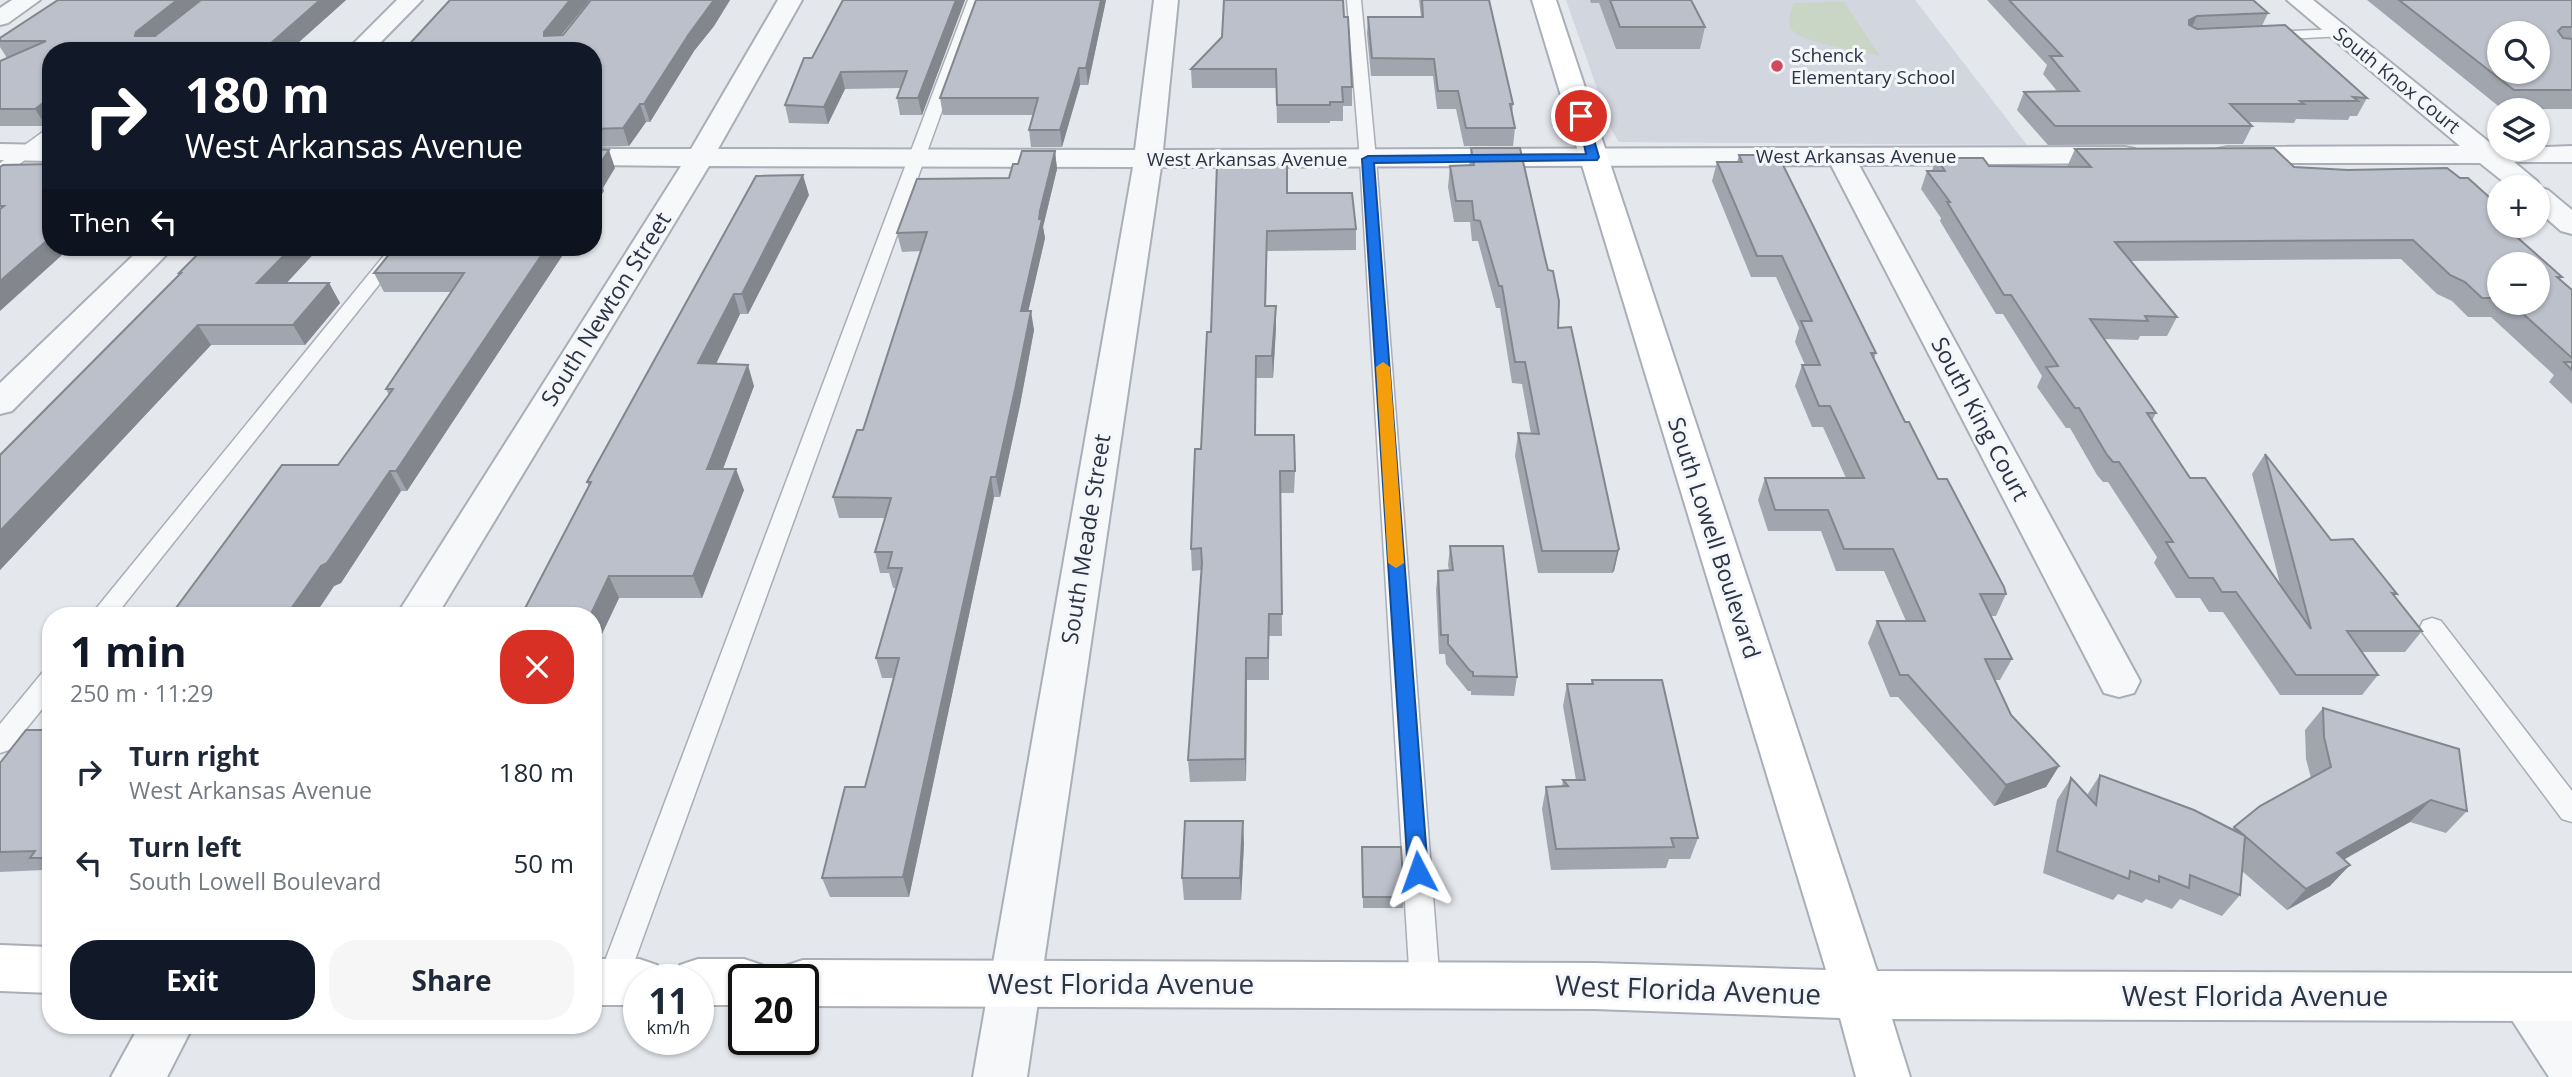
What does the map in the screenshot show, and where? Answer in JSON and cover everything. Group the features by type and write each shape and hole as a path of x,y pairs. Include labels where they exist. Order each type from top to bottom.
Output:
{"street":[{"path":"0,18 27,0"},
{"path":"367,42 410,0"},
{"name":"South Newton Street","path":"422,607 700,157 790,0"},
{"name":"South Meade Street","path":"1000,1077 1148,158 1166,0"},
{"name":"South Lowell Boulevard","path":"1544,0 1883,1077"},
{"name":"South Knox Court","path":"2299,0 2511,175"},
{"path":"2198,155 2572,154"},
{"name":"West Arkansas Avenue","path":"602,157 1368,159 2157,155"},
{"name":"South King Court","path":"1841,157 2119,681"},
{"path":"2550,206 2572,225"},
{"path":"0,403 150,256"},
{"path":"0,968 42,970"},
{"name":"West Florida Avenue","path":"819,983 1595,986 1859,995 2549,997"},
{"path":"2549,997 2572,1065"},
{"path":"138,1077 162,1034"}],"lane":[{"path":"615,982 975,0"},
{"path":"1354,0 1368,159 1425,985"},
{"path":"2255,37 2339,33"},
{"path":"0,171 42,139"},
{"path":"109,607 393,256"},
{"path":"2432,627 2572,811"},
{"path":"0,743 42,691"}],"shaded area":[{"name":"Schenck Elementary School","path":"1566,0 1915,0 2027,145 1619,142 1612,131"}],"green space":[{"path":"1844,2 1880,56 1807,39 1791,29 1789,23 1794,3"}],"building":[{"path":"58,0 177,0 136,32 135,36 155,36 201,0 320,0 272,42 44,42 46,41 0,41 0,38"},
{"path":"450,0 570,0 544,32 544,36 563,35 591,0 714,0 644,104 640,104 623,128 602,129 602,42 411,42"},
{"path":"843,0 956,0 918,98 897,98 907,71 841,72 824,107 785,105 804,58 812,58"},
{"path":"976,0 1101,0 1086,68 1079,68 1060,130 1029,130 1038,98 940,98"},
{"path":"1224,0 1343,0 1344,17 1348,17 1352,87 1342,87 1343,102 1330,102 1330,105 1277,105 1276,69 1191,69 1222,37"},
{"path":"1422,0 1489,0 1513,104 1510,104 1515,128 1466,128 1458,91 1438,91 1434,59 1372,58 1368,17 1423,17"},
{"path":"1610,0 1691,0 1705,27 1620,27"},
{"path":"2009,0 2253,0 2268,13 2197,16 2189,20 2189,25 2197,29 2285,25 2367,98 2353,97 2358,101 2300,101 2304,104 2230,104 2252,126 2055,126 2024,92 2079,91 2050,56 2062,56"},
{"path":"2399,0 2572,0 2572,27 2562,27 2558,31 2563,38 2572,39 2572,90 2514,90 2506,84 2550,84 2550,21 2487,21 2487,69"},
{"path":"42,43 42,104 35,109 0,109 0,61"},
{"path":"1471,148 1520,148 1548,270 1553,271 1559,301 1558,328 1571,327 1619,549 1617,551 1542,551 1518,433 1539,434 1525,362 1515,362 1502,286 1499,286 1480,221 1474,220 1472,201 1456,201 1450,166 1474,165"},
{"path":"2274,148 2294,167 2348,170 2447,168 2460,178 2468,178 2487,195 2487,238 2518,238 2534,252 2487,252 2487,298 2482,298 2465,282 2450,275 2413,240 2115,242 2177,317 2145,316 2148,321 2090,319 2156,413 2147,413 2190,478 2205,478 2311,629 2265,454 2331,540 2353,539 2397,594 2392,593 2422,631 2347,631 2378,675 2296,675 2236,592 2222,592 2213,578 2189,578 2166,542 2173,542 2119,462 2113,462 2107,455 2079,408 2075,408 2046,367 2058,366 2011,295 2004,295 1947,202 1950,202 1927,171 1945,171 1936,158 1983,158 1989,166 2091,167 2075,149"},
{"path":"602,150 609,150 602,161"},
{"path":"1022,151 1055,151 1040,211 1039,219 1042,219 1021,311 1031,311 996,477 991,477 903,877 822,878 845,787 865,787 899,658 876,658 902,568 888,568 892,552 875,552 891,498 833,497 857,430 863,430 927,232 897,233 917,179 1009,178 1013,164 1018,164"},
{"path":"1739,155 1778,155 1876,353 1871,353 1905,422 1909,422 1938,479 1947,479 2004,587 2006,594 1980,594 2012,659 1985,659 2011,715 2059,766 2006,785 1908,675 1900,675 1877,621 1925,621 1893,549 1844,549 1828,510 1775,510 1765,478 1864,478 1830,406 1819,406 1802,365 1820,365 1801,321 1812,321 1782,256 1757,256 1717,162 1742,162"},
{"path":"42,164 42,245 0,281 0,209 4,206 0,206 0,167"},
{"path":"1217,164 1287,164 1287,193 1352,193 1356,229 1267,231 1265,306 1276,306 1272,356 1256,356 1255,435 1294,435 1295,471 1280,471 1282,614 1269,614 1268,658 1246,658 1245,759 1188,760 1202,563 1201,548 1191,549 1195,449 1201,449 1207,332 1211,332"},
{"path":"803,175 742,294 734,294 698,363 748,365 707,469 736,469 693,576 609,576 594,607 526,607 591,482 587,482 756,176"},
{"path":"196,256 283,256 257,283 329,283 293,325 198,325 0,531 0,455"},
{"path":"388,256 541,256 396,471 390,471 327,563 321,566 292,607 177,607 282,465 338,465 393,389 386,389 464,273 374,273"},
{"path":"2550,266 2562,277 2557,277 2572,290 2572,358 2524,315 2550,315"},
{"path":"2564,362 2572,362 2572,370"},
{"path":"1450,546 1503,546 1517,677 1473,676 1473,672 1448,644 1448,635 1441,635 1438,571 1453,570"},
{"path":"1592,680 1662,680 1698,838 1671,838 1674,847 1556,849 1546,787 1568,786 1563,780 1585,780 1567,684 1593,684"},
{"path":"2323,708 2459,749 2467,811 2431,800 2337,853 2350,865 2306,889 2234,827 2260,806 2331,767 2324,737"},
{"path":"26,730 42,730 42,858 30,858 35,851 0,852 0,763"},
{"path":"2100,775 2194,810 2245,836 2240,895 2190,875 2189,888 2159,876 2159,882 2130,871 2129,879 2057,851 2071,778 2096,805"},
{"path":"1185,821 1243,821 1240,878 1182,878"},
{"path":"1362,847 1401,847 1404,897 1363,897"}],"slow traffic":[{"path":"1383,367 1396,563"}],"place":[{"name":"Schenck Elementary School","path":"1777,66"}],"route":[{"path":"1418,872 1368,159 1593,157 1581,116"}]}
